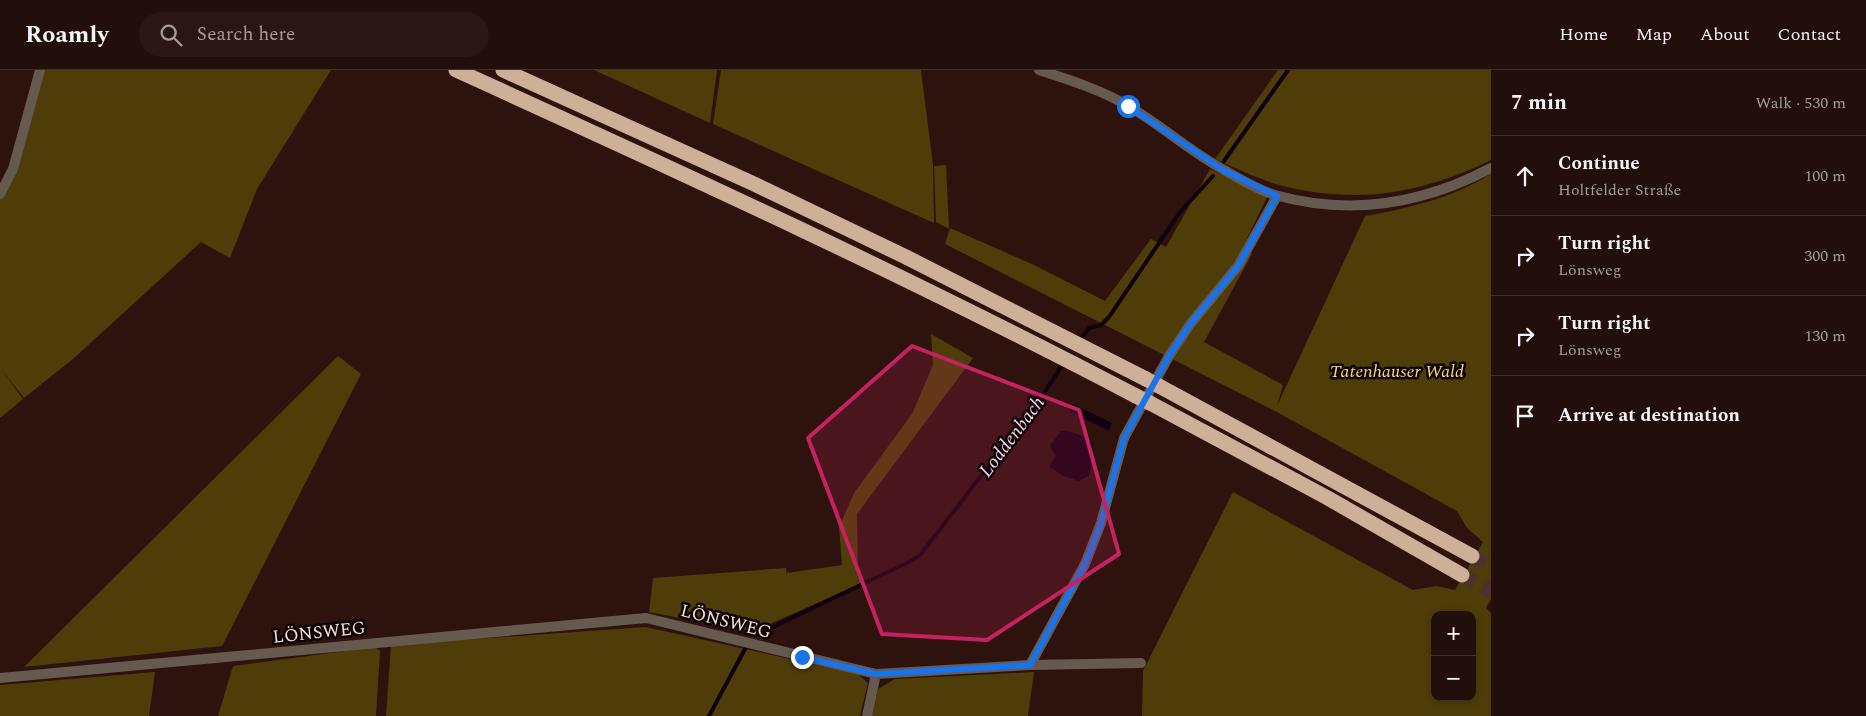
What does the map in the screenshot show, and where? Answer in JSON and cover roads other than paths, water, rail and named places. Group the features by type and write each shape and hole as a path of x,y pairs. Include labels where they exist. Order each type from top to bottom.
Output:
{"highway":[{"path":"456,70 752,204 1051,351 1326,497 1462,575"},
{"path":"503,70 760,187 1090,350 1472,556"}],"street":[{"path":"0,194 13,169 40,70"},
{"path":"1039,70 1074,81 1128,106 1223,170 1277,196 1324,204 1371,206 1403,202 1437,193 1464,183 1491,168"},
{"path":"1030,665 1085,564 1101,523 1124,438 1169,356 1191,323 1238,266 1277,196"},
{"name":"LÖNSWEG","path":"0,678 646,618 876,674 1030,665 1141,663"},
{"path":"867,716 876,674"}],"waterway":[{"name":"Loddenbach","path":"1224,161 1288,70"},
{"name":"Loddenbach","path":"1080,340 1089,328 1101,325 1109,317 1180,212 1213,176"},
{"name":"Loddenbach","path":"756,635 913,560 921,554 1043,395 1064,362"},
{"name":"Loddenbach","path":"709,716 745,649"}],"tunnel":[{"path":"1472,556 1491,567"},
{"path":"1462,575 1491,591"}],"park label":[{"name":"Tatenhauser Wald","path":"1397,371"}]}
